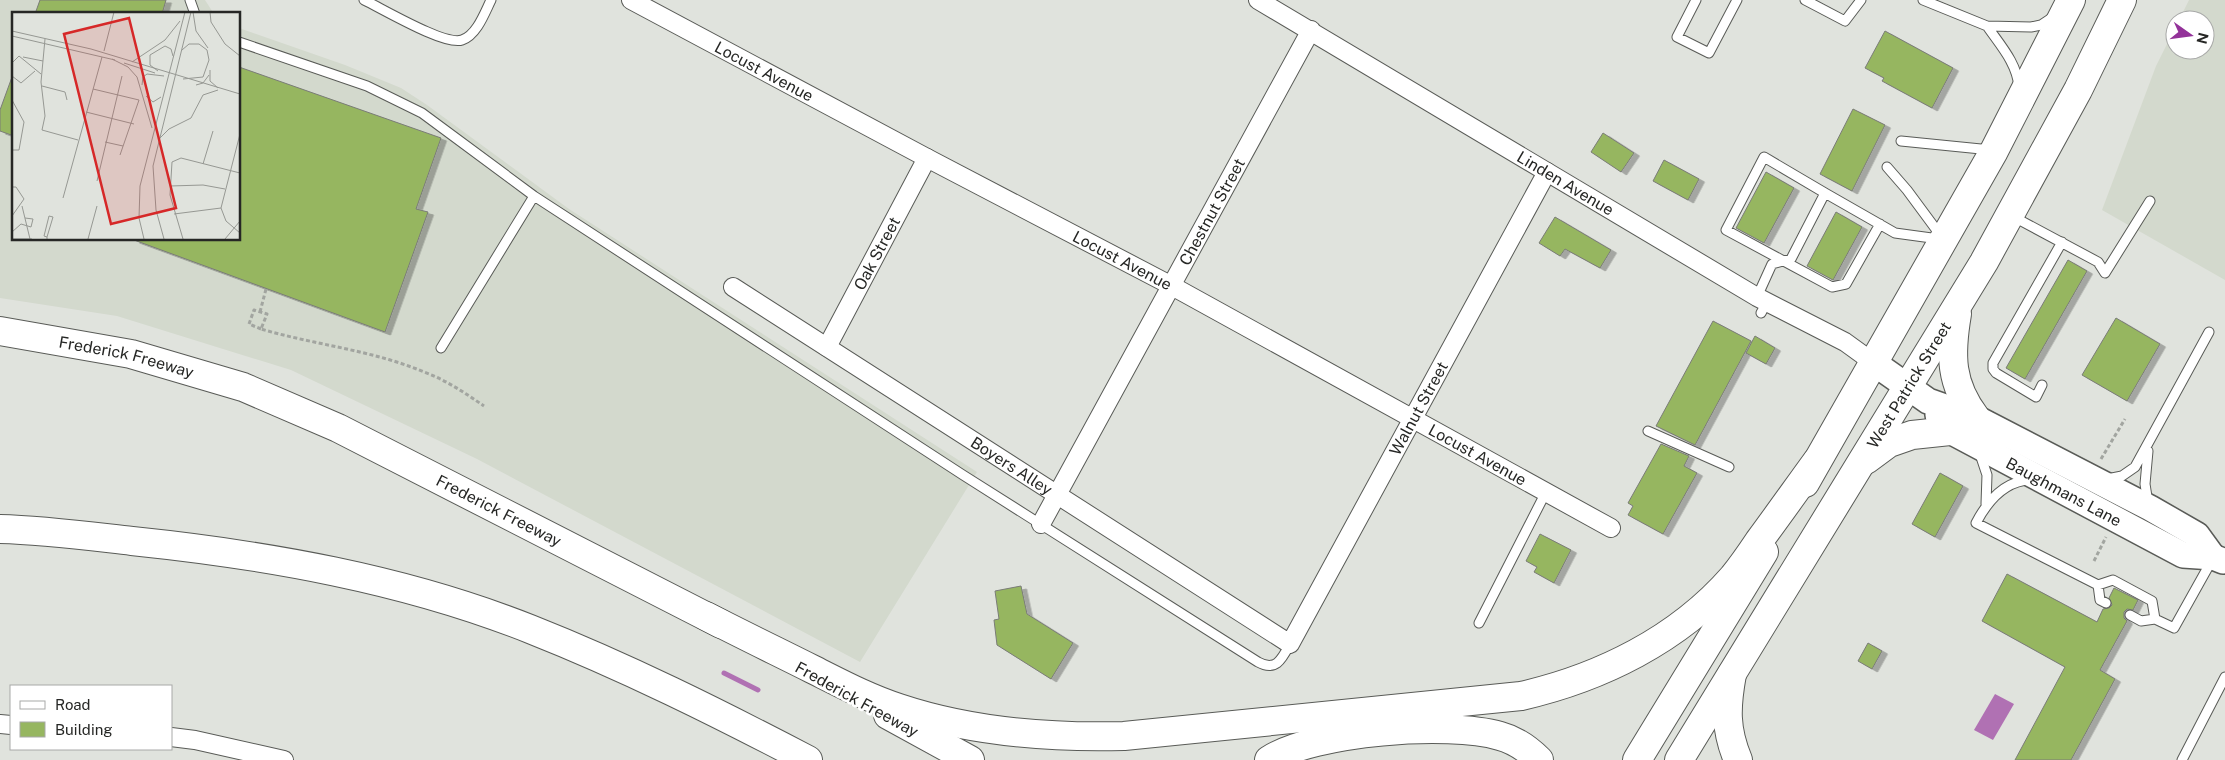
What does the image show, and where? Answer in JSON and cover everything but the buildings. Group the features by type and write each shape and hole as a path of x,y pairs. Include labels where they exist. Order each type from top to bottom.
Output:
{"main road":[{"name":"West Patrick Street","path":"1679,760 1860,464 1918,394 1959,303 2010,215 2078,90 2122,0"},
{"path":"1637,760 1874,363 1994,151 2069,4"},
{"path":"1959,303 1954,336 1955,373 1976,432"},
{"name":"Frederick Freeway","path":"0,331 131,354 242,387 347,432 706,616 970,760"},
{"name":"Baughmans Lane","path":"1874,363 2047,483 2183,555 2219,560"},
{"name":"Baughmans Lane","path":"1918,394 1950,431 1976,432 2098,470 2150,508 2197,535 2219,560"},
{"path":"1860,464 1890,443 1912,435 1950,431"},
{"path":"706,616 859,693 899,708 984,728 1032,734 1076,737 1124,736 1521,696 1549,690 1613,666 1646,648 1693,615 1733,578 1817,461"},
{"path":"0,529 32,530 185,546 319,568 424,594 530,629 655,682 786,752 808,760"},
{"path":"1732,674 1726,704 1730,741 1738,760"},
{"path":"1268,760 1281,752 1331,739 1404,730 1479,731 1501,736 1517,743 1539,760"}],"street":[{"name":"Locust Avenue","path":"630,0 1172,286 1611,528"},
{"name":"Linden Avenue","path":"1258,0 1312,30 1762,304 1844,342 1874,363"},
{"name":"Chestnut Street","path":"1041,524 1312,30"},
{"name":"Oak Street","path":"826,347 927,158"},
{"name":"Walnut Street","path":"1290,644 1547,172"},
{"name":"Boyers Alley","path":"733,287 1290,644"},
{"path":"172,737 195,740 253,757 284,760"}],"lane":[{"path":"190,0 194,12"},
{"path":"364,0 433,34 452,41 462,40 468,36 477,26 491,0"},
{"path":"1696,0 1677,37 1709,54 1737,0"},
{"path":"1805,0 1845,21 1860,0"},
{"path":"1923,0 1987,26 2032,26 2041,24 2069,4"},
{"path":"1987,26 2011,60 2018,78 2020,101"},
{"path":"240,42 367,86 422,113 534,196 1041,524 1266,666 1274,665 1282,658 1290,644"},
{"path":"1901,141 1994,151"},
{"path":"1880,224 1846,284 1832,287 1782,262 1726,230 1764,157 1895,232 1944,240"},
{"path":"1887,167 1907,190 1944,240"},
{"path":"1762,304 1772,264 1792,259 1825,193"},
{"path":"441,348 534,196"},
{"path":"2010,215 2098,262 2105,273 2150,201"},
{"path":"2042,385 2036,396 1996,373 1993,369 1993,363 2062,242"},
{"path":"2098,470 2122,476 2135,467 2209,332"},
{"path":"1648,431 1729,467"},
{"path":"1976,432 1987,475 1986,504"},
{"path":"2149,444 2145,490 2150,508"},
{"path":"2047,483 2033,480 2015,482 1986,504 1976,523 2098,585 2113,580 2152,601 2155,618"},
{"path":"1479,623 1546,492"},
{"path":"2130,616 2141,621 2155,618 2174,628 2219,560"},
{"path":"2098,585 2100,600 2106,603"},
{"path":"2182,760 2225,677"}],"path":[{"path":"260,312 266,289"},
{"path":"261,329 267,314 254,310 249,324 261,329 394,361 447,383 484,406"},
{"path":"2098,470 2125,419"},
{"path":"2094,561 2109,532"}],"shaded area":[{"path":"0,0 205,0 213,12 12,12 12,240 240,240 240,28 345,65 401,88 569,209 977,472 860,662 477,459 291,370 117,316 0,298"},
{"path":"2189,0 2225,0 2225,280 2102,210 2156,66 2165,48 2165,60 2215,60 2215,10 2184,10"},
{"path":"1995,694 2014,704 1993,740 1974,730"}],"waterway":[{"path":"724,673 758,690"}]}
